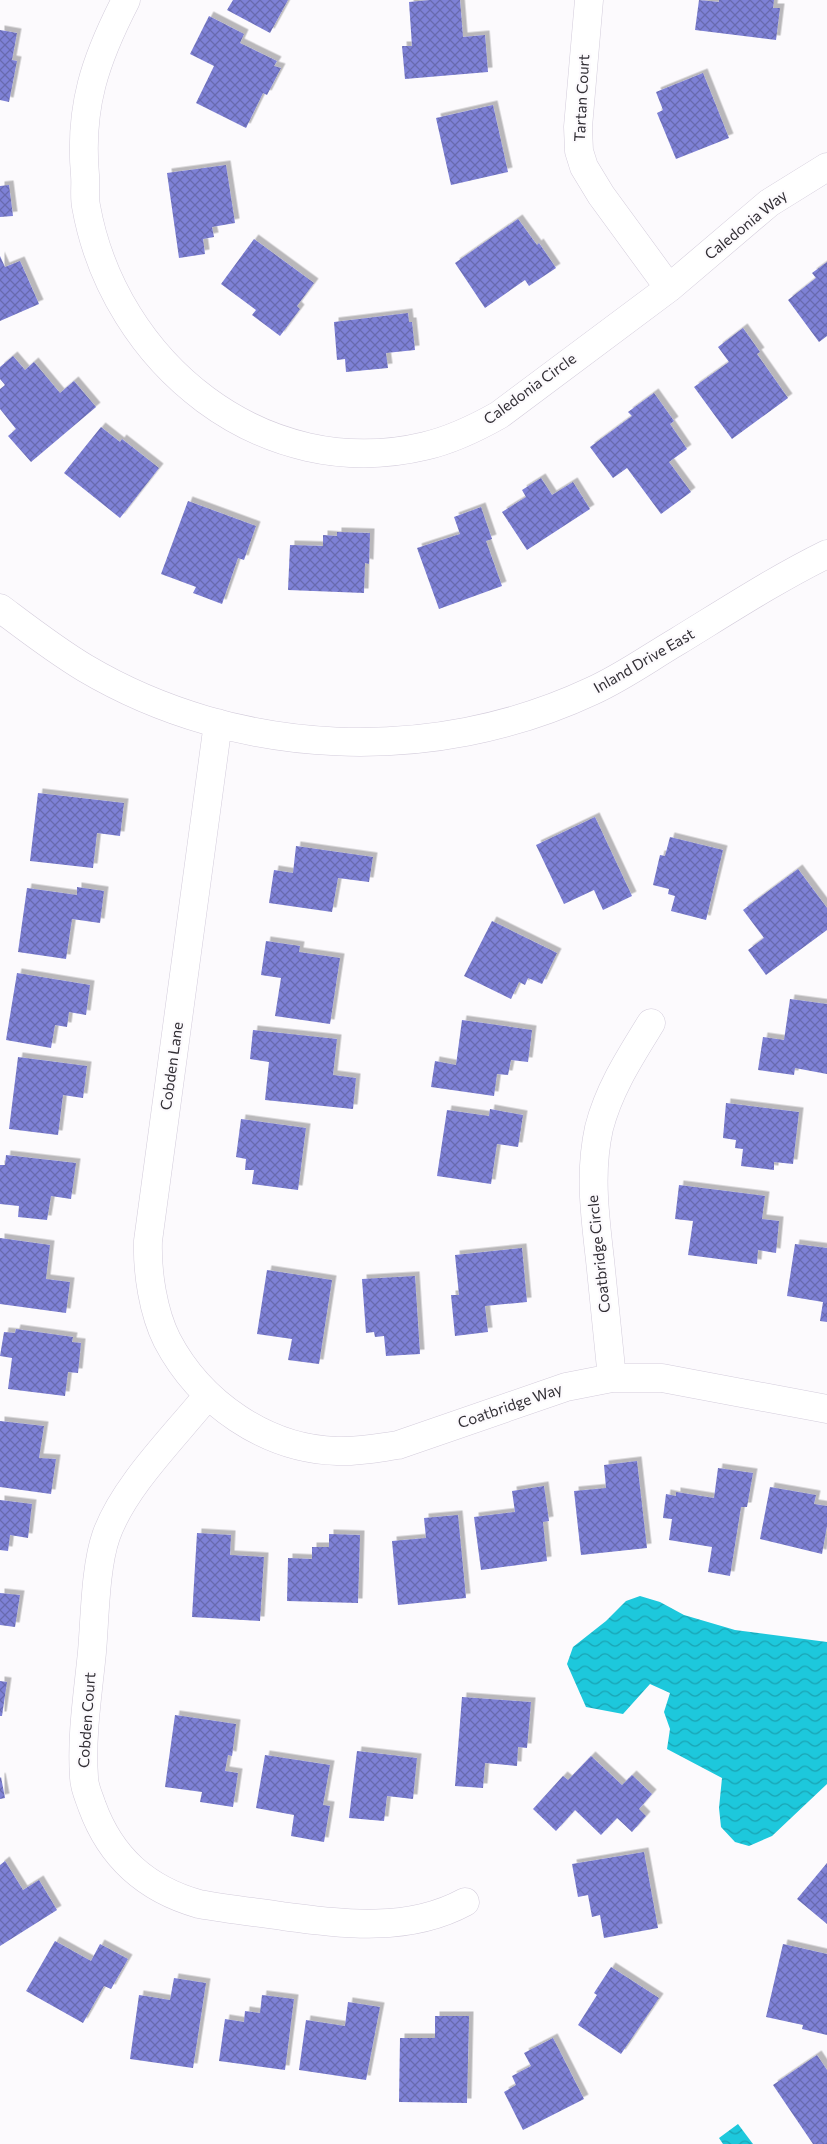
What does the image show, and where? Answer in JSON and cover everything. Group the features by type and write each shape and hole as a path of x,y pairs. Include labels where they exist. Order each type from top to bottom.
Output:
{"street":[{"name":"Caledonia Circle","path":"126,0 104,42 95,68 86,109 83,142 85,203 91,231 113,288 131,321 150,348 185,385 216,408 254,430 298,445 346,453 402,450 448,440 499,415 669,288"},
{"name":"Tartan Court","path":"589,0 578,127 579,151 584,167 601,195 669,288"},
{"name":"Caledonia Way","path":"669,288 769,203 827,167"},
{"name":"Inland Drive East","path":"0,608 46,643 108,680 173,709 250,731 306,740 376,742 440,737 505,724 566,703 637,668 747,598 827,554"},
{"name":"Cobden Lane","path":"208,1395 186,1369 167,1340 152,1292 147,1258 218,723"},
{"name":"Coatbridge Circle","path":"612,1378 592,1200 593,1163 599,1128 609,1098 622,1070 651,1023"},
{"name":"Coatbridge Way","path":"208,1395 245,1423 274,1437 319,1449 353,1451 398,1445 566,1387 586,1381 612,1378 662,1378 827,1409"},
{"name":"Cobden Court","path":"208,1395 129,1492 118,1509 106,1537 99,1577 84,1747 84,1779 100,1826 127,1865 155,1886 184,1900 199,1904 336,1923 367,1925 399,1923 428,1916 465,1902"}],"water":[{"path":"640,1596 660,1602 684,1615 735,1630 827,1642 827,1784 772,1836 749,1846 735,1842 721,1827 719,1808 722,1778 667,1749 670,1729 664,1712 670,1693 650,1684 623,1714 586,1707 567,1664 573,1647 606,1621 626,1601"},
{"path":"738,2124 753,2144 723,2144 719,2138"}],"building":[{"path":"233,0 288,0 270,33 227,10"},
{"path":"460,0 463,37 485,35 488,72 405,79 402,46 412,46 409,2"},
{"path":"699,0 719,2 719,0 774,0 773,8 780,8 776,40 695,30"},
{"path":"209,16 244,34 240,43 277,61 274,66 281,68 267,95 263,93 246,128 196,103 214,66 190,54"},
{"path":"0,30 17,33 12,60 17,61 9,102 0,100"},
{"path":"703,73 729,138 676,159 657,113 663,110 656,92"},
{"path":"493,105 508,172 451,185 436,118"},
{"path":"226,165 235,223 212,227 214,237 203,239 205,254 179,258 167,173"},
{"path":"9,185 13,216 0,217 0,186"},
{"path":"518,219 537,245 539,243 556,268 529,286 525,280 485,308 455,263"},
{"path":"254,239 314,283 297,306 300,309 280,336 252,315 256,310 221,284"},
{"path":"0,256 5,267 20,261 39,304 0,321"},
{"path":"827,262 827,336 819,342 788,300 816,278 812,273"},
{"path":"408,313 409,322 412,322 415,350 386,353 388,368 346,372 345,359 337,360 334,322"},
{"path":"743,328 760,352 757,354 788,398 732,439 694,387 729,362 718,347"},
{"path":"13,356 25,370 34,362 60,393 74,381 96,407 31,462 8,436 16,429 0,409 0,389 5,385 0,379 0,367"},
{"path":"654,393 674,421 670,424 687,449 669,462 691,492 661,514 627,468 613,478 590,447 632,416 628,412"},
{"path":"101,427 120,442 122,439 159,468 120,518 64,473"},
{"path":"541,478 552,495 573,482 590,509 527,550 502,512 526,497 522,490"},
{"path":"188,501 256,526 244,560 238,558 222,604 193,593 196,587 161,574"},
{"path":"481,507 492,539 486,541 502,586 439,609 417,548 460,534 454,517"},
{"path":"337,532 370,533 369,564 365,563 364,593 288,590 290,545 323,546 323,535 337,536"},
{"path":"38,793 124,803 120,836 97,833 93,868 30,861"},
{"path":"595,817 632,896 603,910 594,890 564,904 536,845"},
{"path":"670,837 723,850 706,920 671,911 675,896 668,894 669,889 653,885 660,855 665,856"},
{"path":"296,846 373,857 369,882 338,878 332,912 269,903 274,870 293,873"},
{"path":"798,869 827,908 827,930 766,975 748,950 764,938 743,910"},
{"path":"77,887 104,891 100,923 72,919 66,959 18,952 27,888 77,895"},
{"path":"492,921 557,953 542,984 528,978 525,985 519,982 511,999 464,976"},
{"path":"266,941 300,946 299,952 340,958 330,1024 275,1016 281,978 261,975"},
{"path":"17,973 90,985 86,1015 69,1012 67,1027 55,1025 51,1048 6,1040"},
{"path":"790,999 827,1004 827,1074 795,1068 794,1075 758,1070 763,1037 784,1040"},
{"path":"462,1020 532,1030 528,1062 511,1060 508,1075 497,1074 494,1096 431,1087 435,1061 456,1065"},
{"path":"253,1030 337,1039 333,1075 356,1078 353,1109 265,1100 269,1062 250,1059"},
{"path":"18,1057 87,1066 83,1098 63,1095 58,1135 9,1129"},
{"path":"726,1103 799,1112 793,1164 774,1162 774,1170 741,1166 743,1149 735,1148 736,1140 723,1138"},
{"path":"490,1109 523,1115 518,1147 497,1144 491,1184 437,1176 447,1110 489,1116"},
{"path":"241,1119 306,1128 298,1190 252,1184 254,1170 245,1170 246,1159 236,1157"},
{"path":"6,1155 76,1163 71,1199 51,1196 47,1220 18,1217 19,1206 0,1204 0,1165 5,1165"},
{"path":"679,1185 765,1196 762,1219 779,1221 776,1253 758,1250 757,1264 688,1255 693,1221 675,1219"},
{"path":"0,1238 50,1245 46,1279 70,1282 66,1313 0,1304"},
{"path":"795,1244 827,1248 827,1322 820,1321 823,1302 787,1296"},
{"path":"522,1248 527,1302 485,1306 488,1332 455,1336 451,1295 459,1295 455,1255"},
{"path":"267,1270 332,1280 319,1364 288,1360 292,1339 257,1334"},
{"path":"415,1276 420,1354 386,1356 384,1336 375,1337 374,1332 366,1333 362,1279"},
{"path":"16,1329 73,1337 72,1342 81,1343 78,1373 68,1372 65,1396 8,1389 12,1358 0,1356 4,1332 15,1333"},
{"path":"0,1421 44,1426 39,1458 56,1459 51,1494 0,1487"},
{"path":"637,1461 647,1548 581,1555 574,1491 606,1488 604,1465"},
{"path":"718,1468 753,1473 747,1507 741,1507 730,1576 708,1572 712,1547 669,1540 672,1519 663,1518 666,1494 676,1496 676,1492 714,1498"},
{"path":"544,1486 549,1521 543,1522 547,1561 481,1570 474,1517 515,1512 512,1491"},
{"path":"770,1487 816,1495 814,1504 827,1506 827,1526 822,1554 760,1539"},
{"path":"0,1500 32,1504 28,1538 10,1535 8,1551 0,1550"},
{"path":"458,1515 466,1598 398,1605 392,1541 426,1538 424,1518"},
{"path":"197,1533 231,1535 230,1555 264,1557 260,1621 192,1617"},
{"path":"329,1534 360,1535 358,1603 287,1601 288,1558 312,1559 312,1547 329,1547"},
{"path":"0,1593 20,1595 15,1627 0,1625"},
{"path":"0,1681 7,1682 2,1716 0,1716"},
{"path":"462,1697 531,1702 527,1748 518,1747 517,1766 485,1763 483,1788 455,1786"},
{"path":"175,1715 236,1724 232,1756 228,1755 225,1771 238,1773 233,1807 200,1802 202,1792 165,1787"},
{"path":"357,1751 417,1758 413,1799 387,1796 384,1821 349,1818"},
{"path":"265,1755 330,1765 323,1805 330,1806 324,1842 291,1836 294,1815 256,1808"},
{"path":"591,1756 622,1785 632,1775 652,1794 639,1809 646,1816 632,1832 617,1818 601,1835 575,1810 556,1831 533,1809 563,1776 568,1780"},
{"path":"0,1778 5,1798 0,1799"},
{"path":"644,1852 658,1928 604,1938 600,1915 592,1917 588,1895 578,1897 572,1864"},
{"path":"5,1861 23,1890 39,1880 57,1910 0,1946 0,1865"},
{"path":"827,1863 827,1924 797,1899"},
{"path":"55,1941 91,1961 100,1944 128,1959 111,1989 104,1986 83,2023 26,1991"},
{"path":"783,1944 827,1954 827,2035 802,2029 803,2025 766,2017"},
{"path":"611,1967 659,1998 621,2054 578,2025 597,1995 594,1993"},
{"path":"174,1978 206,1983 193,2068 130,2059 139,1995 170,2000"},
{"path":"262,1995 294,1999 285,2070 219,2061 225,2019 244,2022 245,2011 260,2013"},
{"path":"348,2002 380,2007 366,2080 299,2070 306,2020 345,2026"},
{"path":"435,2016 469,2016 467,2103 399,2102 400,2038 435,2038"},
{"path":"553,2038 584,2099 523,2130 504,2092 516,2085 512,2076 531,2066 524,2053"},
{"path":"817,2055 827,2070 827,2144 813,2144 773,2085"}]}
